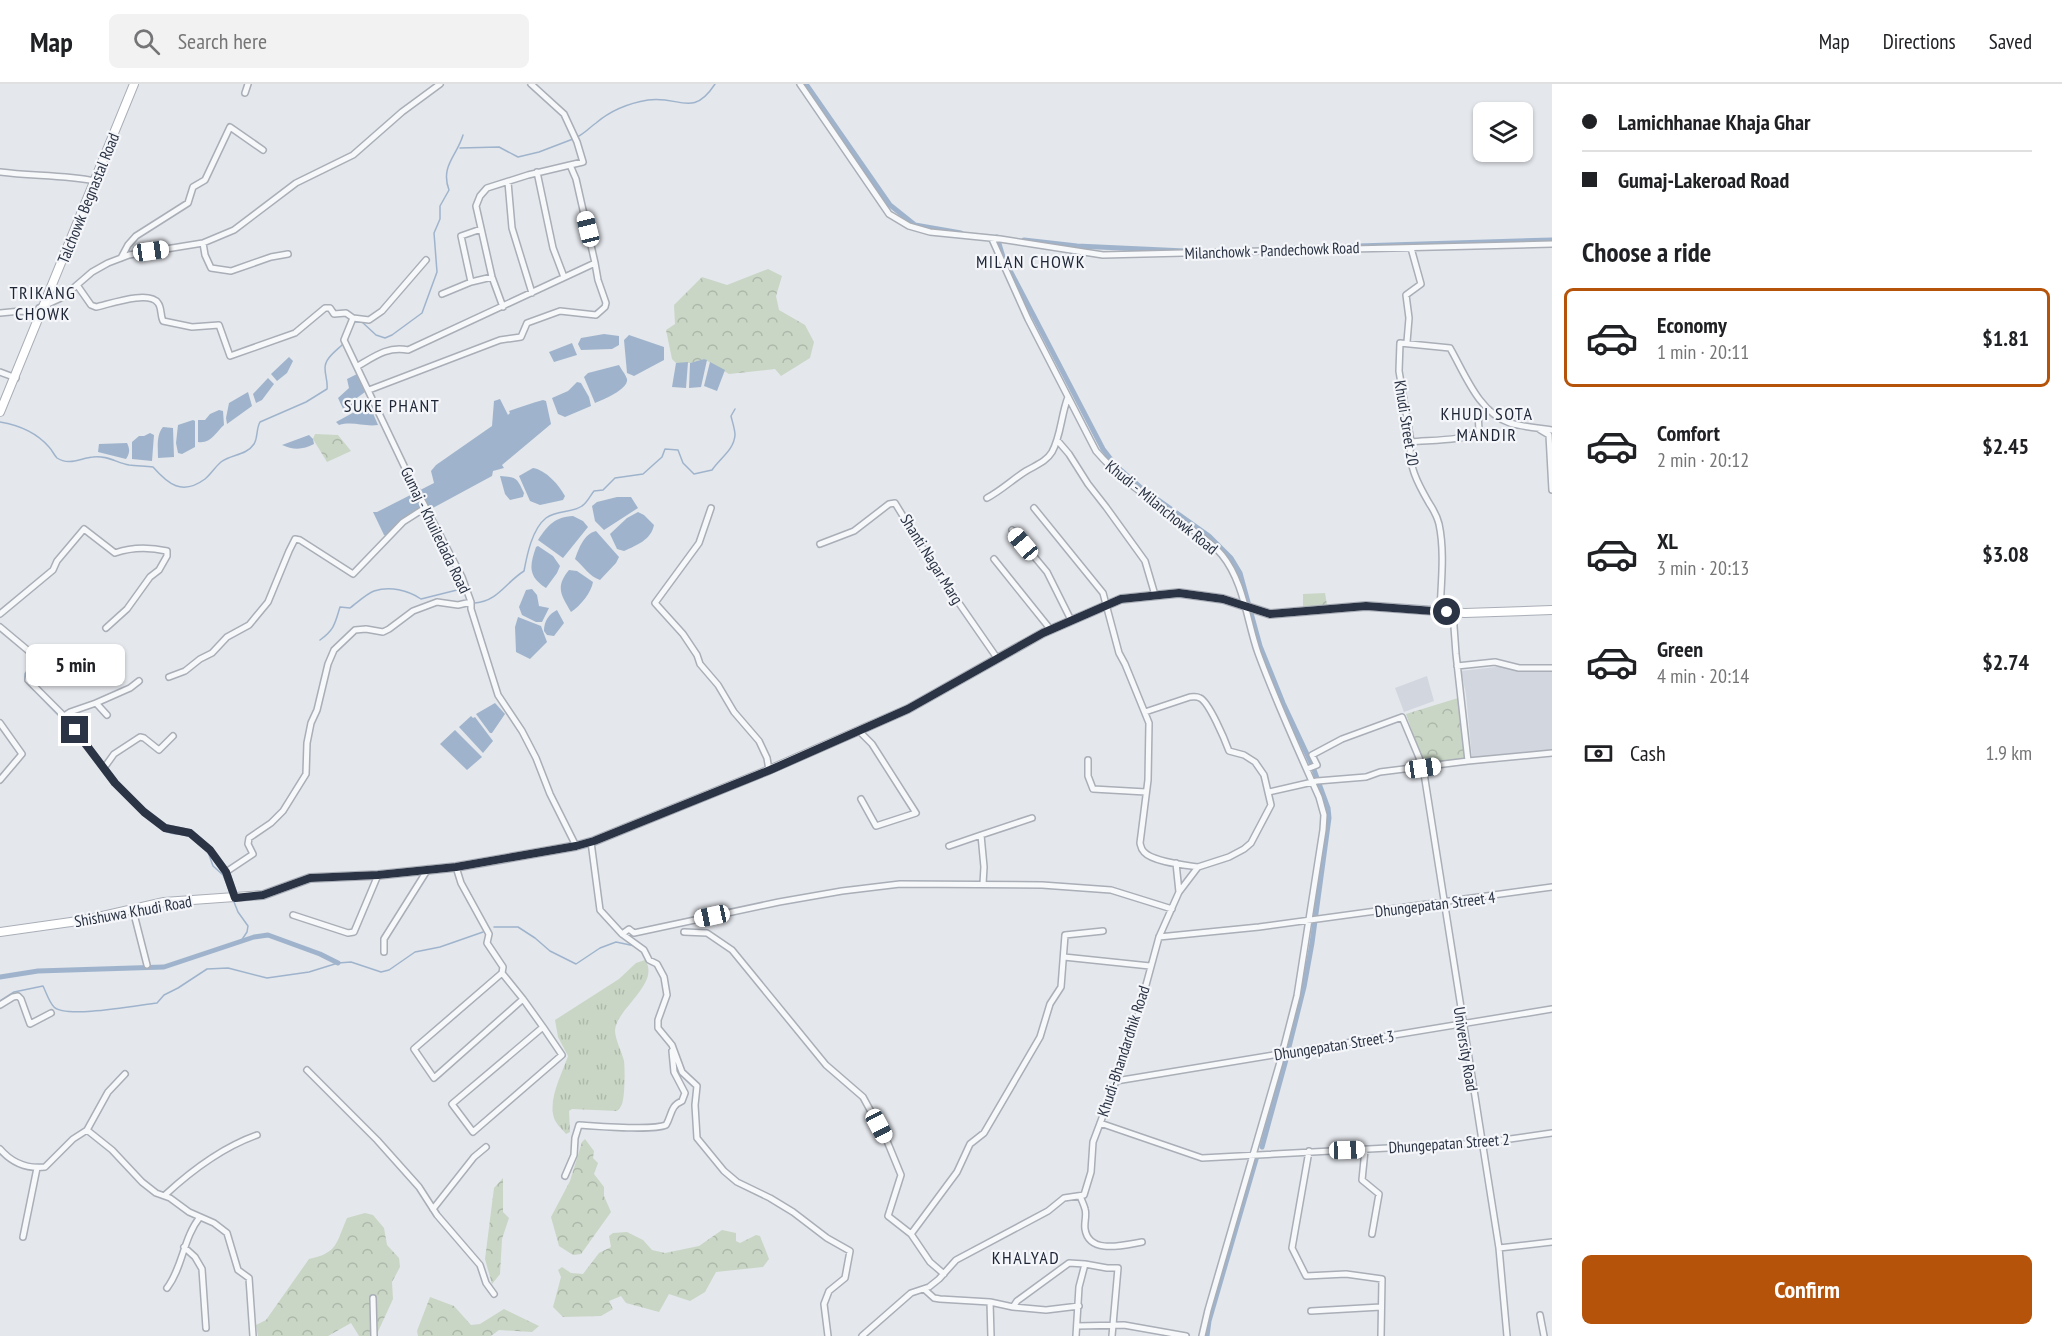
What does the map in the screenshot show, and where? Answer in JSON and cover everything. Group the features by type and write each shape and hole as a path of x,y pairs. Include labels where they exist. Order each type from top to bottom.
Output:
{"main road":[{"name":"Talchowk Begnastal Road","path":"0,412 134,84"},
{"name":"Shishuwa Khudi Road","path":"0,932 85,920 164,902 263,895 310,878 378,875 456,867 591,842 770,770 908,709 1051,630 1121,599 1179,593 1223,599 1270,614 1366,606 1453,613 1552,610"}],"street":[{"path":"244,93 248,84"},
{"path":"0,314 21,311 37,313 39,308 63,297 92,272 120,258 202,243 234,230 296,183 353,155 402,112 440,84"},
{"path":"503,307 492,277 476,206 480,196 487,188 537,172 583,162 564,114 531,84"},
{"name":"Milanchowk - Pandechowk Road","path":"800,84 889,214 909,226 930,232 1103,255 1552,244"},
{"path":"120,258 136,236 188,203 193,187 205,180 230,127 263,150"},
{"path":"369,390 500,340 521,337 527,323 560,312 596,315 605,307 606,303 598,280 576,178 570,165"},
{"path":"0,172 48,177 78,177 95,181"},
{"path":"537,172 548,227 564,278"},
{"path":"508,182 512,228 532,293"},
{"path":"471,282 461,236 481,229"},
{"name":"Khudi - Milanchowk Road","path":"992,239 1028,319 1096,451 1134,488 1213,545 1231,566 1249,607 1247,620 1258,654 1319,797 1324,814 1313,920 1297,996 1283,1053 1202,1336"},
{"path":"202,243 211,268 231,271 271,257 288,254"},
{"path":"1411,248 1421,284 1406,295 1409,318 1406,339 1450,348 1479,399 1489,410 1509,423 1551,433 1552,490"},
{"path":"77,285 96,307 133,298 150,298 156,300 160,305 163,321 192,327 219,326 230,356 295,333 325,308 330,308 334,314 346,313 353,318 369,320 382,311 426,260"},
{"path":"358,366 385,350 397,348 408,350 595,263"},
{"path":"442,294 471,282 492,277"},
{"name":"Gumaj - Khuiledada Road","path":"353,318 346,342 425,508 457,568 471,602 471,609 498,695 522,731 536,758 550,794 576,846"},
{"name":"Khudi Street 20","path":"1406,339 1399,345 1399,371 1411,442 1409,452 1420,487 1439,521 1440,612"},
{"path":"0,372 15,378"},
{"path":"987,498 1041,463 1051,453 1057,440 1068,397"},
{"path":"1411,442 1477,434 1479,431 1479,399"},
{"path":"1478,412 1489,410"},
{"path":"1057,440 1145,561 1155,595"},
{"name":"Shanti Nagar Marg","path":"820,544 854,531 889,504 896,503 936,570 997,658"},
{"path":"169,677 184,671 212,653 226,637 249,625 268,602 295,539 353,574 403,522 425,508"},
{"path":"711,508 699,543 655,603 683,634 697,655 700,664 718,685 734,712 759,741 770,770"},
{"path":"1034,508 1103,593 1119,653 1149,723 1146,792 1140,843 1142,850 1145,854 1198,867 1229,857 1244,849 1251,843 1270,805 1264,775 1255,762 1244,755 1229,751 1203,699 1197,696 1145,712"},
{"path":"0,614 53,570 57,561 84,529 115,553 129,548 167,551 167,556 159,570 150,577 127,609 106,628"},
{"path":"1012,530 1047,572 1071,620"},
{"path":"994,559 1051,630"},
{"path":"226,872 253,854 248,844 249,838 283,812 306,774 307,743 311,723 317,710 328,664 334,650 355,630 383,632 413,610 437,602 458,605 471,602"},
{"path":"1453,613 1468,761"},
{"path":"0,627 37,658 37,663 28,675 28,680 64,716 104,768 144,812 165,828 184,831 194,836 210,850 226,872 235,898"},
{"path":"1457,666 1495,662 1519,668 1552,668"},
{"path":"64,716 130,688 140,681"},
{"path":"96,703 107,716"},
{"name":"University Road","path":"1307,769 1317,765 1311,755 1342,739 1402,717 1423,768 1499,1248 1507,1333"},
{"path":"0,723 22,754 0,780"},
{"path":"859,731 872,744 916,813 876,825 861,799"},
{"path":"104,768 114,754 140,737 159,750 173,736"},
{"path":"1269,792 1312,782 1366,777 1380,772 1552,753"},
{"path":"1088,760 1088,776 1093,789 1146,792"},
{"path":"949,846 1032,818"},
{"path":"981,835 983,884"},
{"path":"591,842 600,910 622,934 644,950 649,960 657,964 664,977 667,996 658,1020 658,1028 672,1045 682,1072 697,1086 695,1105 697,1138 724,1171 737,1182 793,1212 827,1238 850,1251 845,1278 829,1291 824,1304 828,1336"},
{"path":"1176,863 1179,892"},
{"path":"456,867 461,883 489,934 487,943 503,967 502,973 414,1049 434,1078 523,999"},
{"name":"Khudi-Bhandardhik Road","path":"1080,1196 1084,1195 1087,1189 1091,1172 1093,1142 1136,1022 1159,937 1179,892 1198,867"},
{"path":"384,952 384,939 428,869"},
{"path":"293,915 348,933 354,932 378,875"},
{"path":"622,934 629,929 634,933 842,891 900,884 1042,885 1111,890 1172,909"},
{"name":"Dhungepatan Street 4","path":"1159,937 1313,920 1552,887"},
{"path":"133,910 147,965"},
{"path":"911,1234 957,1172 970,1144 984,1134 1040,1037 1050,1004 1061,987 1065,935 1103,931"},
{"path":"684,932 707,933 732,950 826,1065 863,1097 887,1142 901,1175 888,1216 911,1234 942,1276"},
{"path":"1064,957 1150,966"},
{"path":"502,973 523,999 543,1027 562,1055 473,1132 452,1104 543,1027"},
{"path":"0,1005 18,996 30,1024 51,1013"},
{"name":"Dhungepatan Street 3","path":"1116,1082 1552,1009"},
{"path":"565,1176 574,1155 579,1125 661,1127 666,1125 671,1110 675,1104 682,1101 685,1093 674,1072 672,1045"},
{"path":"307,1070 377,1140 419,1187 433,1209 480,1265 486,1282 494,1294"},
{"path":"0,1149 8,1158 19,1164 37,1168 48,1166 73,1139 87,1130 108,1092 125,1074"},
{"name":"Dhungepatan Street 2","path":"1100,1123 1202,1158 1482,1143 1552,1133"},
{"path":"87,1130 112,1150 142,1182 156,1193 214,1223 227,1233 238,1270 249,1278 252,1336"},
{"path":"165,1196 192,1172 237,1142 257,1135"},
{"path":"433,1209 474,1157 486,1147"},
{"path":"1365,1149 1362,1180 1379,1194 1372,1234"},
{"path":"1309,1151 1292,1248 1306,1276 1346,1274 1382,1279 1381,1336"},
{"path":"23,1237 37,1168"},
{"path":"862,1336 911,1293 924,1289 942,1276 956,1260 1048,1212 1064,1198 1080,1196 1085,1209 1085,1229 1088,1238 1095,1245 1111,1246 1142,1242"},
{"path":"167,1288 175,1277 193,1225 200,1217"},
{"path":"1499,1248 1552,1242"},
{"path":"184,1246 195,1257 202,1269 206,1328"},
{"path":"1013,1307 1017,1301 1069,1263 1118,1268 1112,1336"},
{"path":"1076,1336 1079,1287 1085,1264"},
{"path":"924,1289 934,1298 940,1299 990,1302 1046,1310 1079,1306"},
{"path":"373,1298 374,1336"},
{"path":"990,1302 991,1336"},
{"path":"1311,1311 1381,1306"},
{"path":"1540,1315 1544,1336"},
{"path":"1077,1326 1112,1325 1186,1336"}],"shaded area":[{"path":"1505,666 1521,671 1552,671 1552,751 1472,758 1466,694 1461,671"},
{"path":"1427,676 1434,701 1404,712 1395,688"}],"green space":[{"path":"768,269 782,276 776,296 779,310 805,325 814,342 810,358 781,376 775,369 729,374 704,359 690,363 676,363 672,359 666,330 675,324 674,305 702,277 727,285"},
{"path":"315,434 338,435 351,451 327,462 313,439"},
{"path":"1325,593 1327,605 1303,607 1303,594"},
{"path":"1458,698 1465,758 1424,765 1406,714"},
{"path":"645,960 648,969 647,978 623,1013 615,1030 624,1061 622,1105 617,1111 572,1109 569,1111 570,1132 566,1134 555,1120 553,1111 556,1087 568,1056 558,1037 555,1020 619,979 636,963"},
{"path":"585,1139 594,1151 593,1158 598,1163 594,1174 604,1187 604,1196 611,1212 581,1254 573,1255 559,1246 551,1217 570,1181 582,1142"},
{"path":"503,1178 503,1212 509,1218 502,1239 500,1274 492,1284 485,1259 494,1188"},
{"path":"365,1213 373,1215 384,1228 387,1245 399,1258 400,1267 392,1282 393,1299 376,1336 359,1336 351,1323 328,1336 258,1336 256,1325 266,1320 309,1259 326,1254 335,1246 347,1218"},
{"path":"722,1230 736,1233 736,1241 740,1243 756,1235 760,1236 769,1259 763,1267 716,1272 705,1292 690,1301 669,1294 659,1312 626,1303 621,1296 609,1301 613,1309 601,1316 563,1317 553,1307 561,1277 558,1270 562,1267 571,1273 583,1274 599,1253 611,1247 609,1236 613,1233 627,1232 643,1240 652,1250 665,1253 699,1246"},
{"path":"430,1297 454,1306 471,1325 480,1324 504,1309 539,1326 532,1332 499,1330 491,1336 418,1336 417,1331"}],"water":[{"path":"604,334 619,336 619,345 612,349 581,350 578,344 581,338"},
{"path":"629,335 664,347 664,360 634,376 627,373 624,340"},
{"path":"572,343 577,355 554,362 549,352"},
{"path":"289,357 293,361 287,373 277,381 271,374"},
{"path":"707,360 701,387 689,388 690,363"},
{"path":"688,362 686,388 672,387 676,363"},
{"path":"710,362 725,370 717,391 704,386"},
{"path":"619,365 627,383 615,394 595,403 584,377 588,373"},
{"path":"357,374 365,392 354,400 356,404 344,411 338,398 349,388 347,379"},
{"path":"268,378 274,384 262,400 256,403 253,394"},
{"path":"577,382 581,383 591,406 565,417 558,414 552,398 568,391"},
{"path":"248,392 252,406 227,424 229,403"},
{"path":"500,399 508,415 509,411 539,401 546,401 551,424 502,465 504,468 493,471 492,476 431,509 408,518 390,538 384,535 373,512 434,483 431,471 436,465 492,426 494,401"},
{"path":"369,404 378,425 339,425 336,422"},
{"path":"219,410 223,411 224,425 210,439 198,442 198,420 205,420 210,414"},
{"path":"195,421 195,447 182,454 178,453 176,443 178,425"},
{"path":"163,427 173,428 174,457 158,458 158,438"},
{"path":"150,433 154,435 152,461 132,459 132,442 139,436"},
{"path":"309,435 314,444 310,446 298,449 282,445"},
{"path":"127,443 129,451 126,459 98,452 99,444"},
{"path":"533,468 543,472 556,483 565,496 563,500 540,505 530,501 519,476"},
{"path":"500,476 516,479 524,493 523,497 510,500 505,494"},
{"path":"617,497 631,497 638,508 604,530 595,521 592,506 597,502"},
{"path":"638,512 654,525 650,535 624,551 617,549 610,534 627,518"},
{"path":"573,516 583,521 588,527 563,558 538,540 552,523 561,518"},
{"path":"596,531 619,557 600,580 590,574 575,559 585,538"},
{"path":"538,546 553,556 560,566 546,588 536,579 532,570 534,553"},
{"path":"569,570 577,571 593,582 585,598 571,612 561,591 562,581"},
{"path":"532,589 537,595 539,606 549,608 542,622 536,622 522,615 519,607 526,590"},
{"path":"557,610 564,623 554,636 547,635 544,631 546,621"},
{"path":"518,617 541,626 547,642 530,659 516,652 515,627"},
{"path":"495,703 505,714 490,733 476,714"},
{"path":"471,716 475,717 493,741 483,753 459,727"},
{"path":"455,730 482,757 467,770 440,744"}],"waterway":[{"path":"577,137 614,111 627,105 659,99 692,103 707,95 715,84"},
{"path":"806,84 890,205 915,225 961,233"},
{"path":"354,322 362,322 376,335 385,338 422,313 437,272 434,233 440,219 440,206 449,190 448,168 463,135"},
{"path":"460,148 499,147 518,157 573,139"},
{"path":"997,237 1003,257 1103,449 1116,466 1140,487 1209,536 1231,558 1240,573 1260,646 1283,703 1313,767 1328,808 1329,818 1312,943 1288,1051"},
{"path":"1024,240 1077,246 1185,251"},
{"path":"1294,248 1552,240"},
{"path":"346,341 350,332"},
{"path":"0,422 33,433 50,448 57,458 62,460 98,457 129,465 153,467 170,483 189,487 205,479 225,459 251,448 255,442 260,422 306,402 327,389 325,364 343,344"},
{"path":"475,603 490,599 524,571 534,535 546,518 582,506 594,491 603,490 615,478 643,474 662,457 665,449 678,450 683,463 694,474 712,470 729,450 734,440 735,433 731,416 735,409"},
{"path":"320,640 332,629 340,607 350,608 374,591 399,590 421,599 461,589 465,594"},
{"path":"34,660 25,674 25,681 72,731"},
{"path":"116,787 140,811"},
{"path":"146,816 167,832 183,834"},
{"path":"208,852 213,866 223,875 231,894"},
{"path":"234,902 248,926 241,941"},
{"path":"494,927 518,927 550,951 576,964 600,948 616,942 635,946"},
{"path":"0,1001 14,992 43,986 54,1007 73,1012 87,1012 157,1003 164,995 207,969 228,968 267,978 309,972 338,963 351,962 381,972 389,970 415,952 440,947 483,932"},
{"path":"0,977 38,971 164,967 254,937 268,935 338,963"},
{"path":"1262,1147 1287,1056"},
{"path":"1207,1336 1209,1321 1257,1156"}],"district":[{"name":"MILAN CHOWK","path":"1031,261"},
{"name":"TRIKANG CHOWK","path":"43,302"},
{"name":"SUKE PHANT","path":"392,405"},
{"name":"KHUDI SOTA MANDIR","path":"1487,423"},
{"name":"KHALYAD","path":"1026,1257"}],"route":[{"path":"75,730 115,783 144,812 165,828 190,833 210,850 226,872 235,898 263,895 310,878 378,875 456,867 536,854 594,841 770,770 908,709 1043,633 1121,599 1179,593 1223,599 1270,614 1366,606 1447,612"}]}
